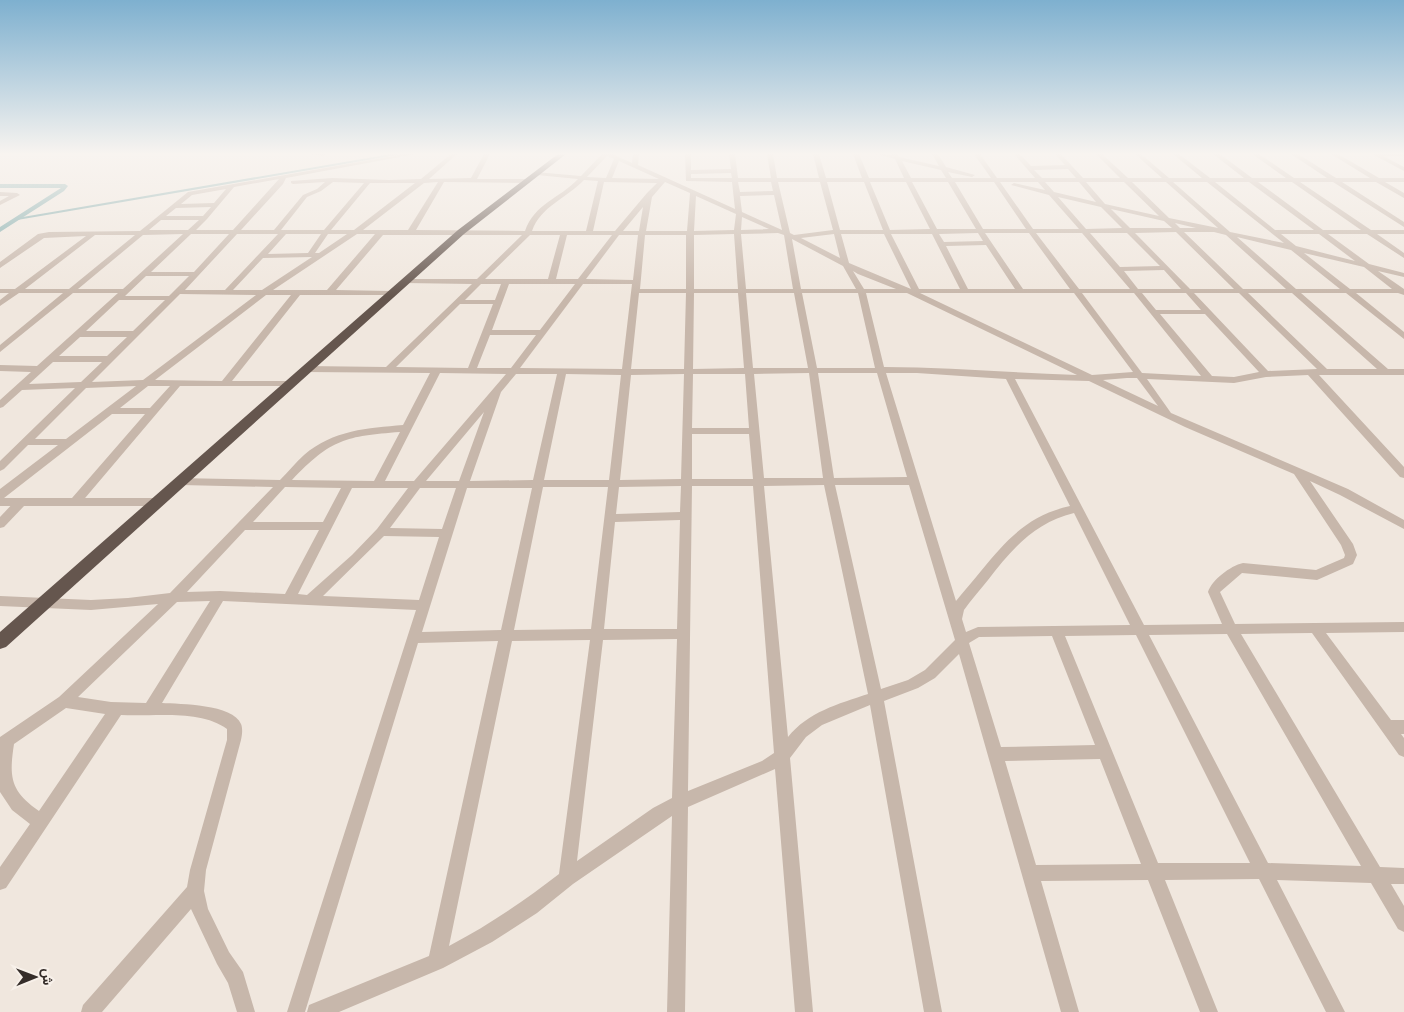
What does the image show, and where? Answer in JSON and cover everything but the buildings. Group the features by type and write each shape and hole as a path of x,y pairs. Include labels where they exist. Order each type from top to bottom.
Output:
{"highway":[{"path":"0,642 391,293 461,232 500,201"}],"street":[{"path":"0,349 180,201"},
{"path":"0,405 144,274 219,201"},
{"path":"0,467 196,274 262,201"},
{"path":"227,292 261,256 301,201"},
{"path":"310,255 351,201"},
{"path":"0,495 263,293 356,232 396,201"},
{"path":"411,232 429,201"},
{"path":"388,370 528,233 532,220 543,207 552,201"},
{"path":"589,233 598,201"},
{"path":"310,600 381,532 417,485 513,371 617,233 644,201"},
{"path":"567,878 597,634 642,232 648,201"},
{"path":"676,1012 690,291 689,201"},
{"path":"717,201 862,272 913,292 1169,415 1344,492 1404,525"},
{"path":"738,201 740,213 737,233 789,818 804,1012"},
{"path":"779,201 813,372 829,482 876,698 932,1012"},
{"path":"828,201 845,263 861,292 881,372 1070,1012"},
{"path":"875,201 913,292"},
{"path":"919,201 966,292"},
{"path":"963,201 1021,292"},
{"path":"1011,201 1169,415"},
{"path":"1058,201 1118,269 1209,379"},
{"path":"1089,201 1404,275"},
{"path":"1100,201 1166,268 1266,374"},
{"path":"1148,201 1326,373"},
{"path":"1193,201 1386,372"},
{"path":"1236,201 1404,336"},
{"path":"1279,201 1403,292"},
{"path":"1325,201 1404,256"},
{"path":"1367,201 1404,225"},
{"path":"174,206 216,205"},
{"path":"160,218 204,218"},
{"path":"0,266 41,236 48,234 143,232 642,232 787,234 836,232 1217,230"},
{"path":"331,291 381,232"},
{"path":"1230,233 1404,232"},
{"path":"0,304 95,233"},
{"path":"551,282 564,233"},
{"path":"940,244 988,243"},
{"path":"261,256 321,255"},
{"path":"1118,269 1166,268"},
{"path":"144,274 196,274"},
{"path":"405,281 581,282 690,291 1021,292 1240,290 1403,292"},
{"path":"471,371 506,282"},
{"path":"0,291 124,291"},
{"path":"117,298 227,292 331,291 391,293"},
{"path":"226,382 298,292"},
{"path":"459,302 498,302"},
{"path":"1153,312 1207,312"},
{"path":"486,332 542,333"},
{"path":"78,334 134,334"},
{"path":"50,359 108,360"},
{"path":"0,368 39,369"},
{"path":"306,369 626,372 934,371 1009,376 1095,378 1139,376 1241,380 1266,374 1404,372"},
{"path":"378,485 436,371"},
{"path":"437,962 562,371"},
{"path":"1311,372 1404,474"},
{"path":"1009,376 1336,1012"},
{"path":"76,501 178,382"},
{"path":"20,387 178,382 288,384"},
{"path":"296,1012 423,604 496,392"},
{"path":"108,411 154,411"},
{"path":"40,822 21,809 8,794 3,780 3,743 64,701 174,596 309,456 338,438 359,432 406,428"},
{"path":"687,431 754,431"},
{"path":"26,442 69,442"},
{"path":"1297,471 1347,544 1351,555 1349,561 1317,574 1252,568 1238,569 1214,592 1230,628 1404,923"},
{"path":"181,480 348,485 914,481"},
{"path":"289,599 348,485"},
{"path":"0,502 157,502"},
{"path":"0,524 21,502"},
{"path":"955,620 958,609 964,600 1011,546 1026,532 1037,522 1052,515 1078,508"},
{"path":"609,518 685,516"},
{"path":"241,526 327,526"},
{"path":"381,532 446,533"},
{"path":"0,601 91,605 128,603 174,596 220,596 423,604"},
{"path":"150,710 220,596"},
{"path":"316,1012 437,962 486,936 524,912 567,878 634,830 679,802 745,776 782,756 801,732 817,720 913,684 930,674 967,638 978,632 1404,627"},
{"path":"1315,628 1404,750"},
{"path":"1056,630 1209,1012"},
{"path":"413,638 684,634"},
{"path":"64,701 118,710 176,710 218,715 228,719 235,726 234,740 198,870 195,891 200,910 223,958 236,979 246,1012"},
{"path":"0,882 118,710"},
{"path":"1388,727 1404,727"},
{"path":"995,754 1105,752"},
{"path":"1029,873 1264,871 1404,876"},
{"path":"90,1012 195,891"}],"waterway":[{"path":"0,230 45,201"},
{"path":"17,219 121,201"}]}
